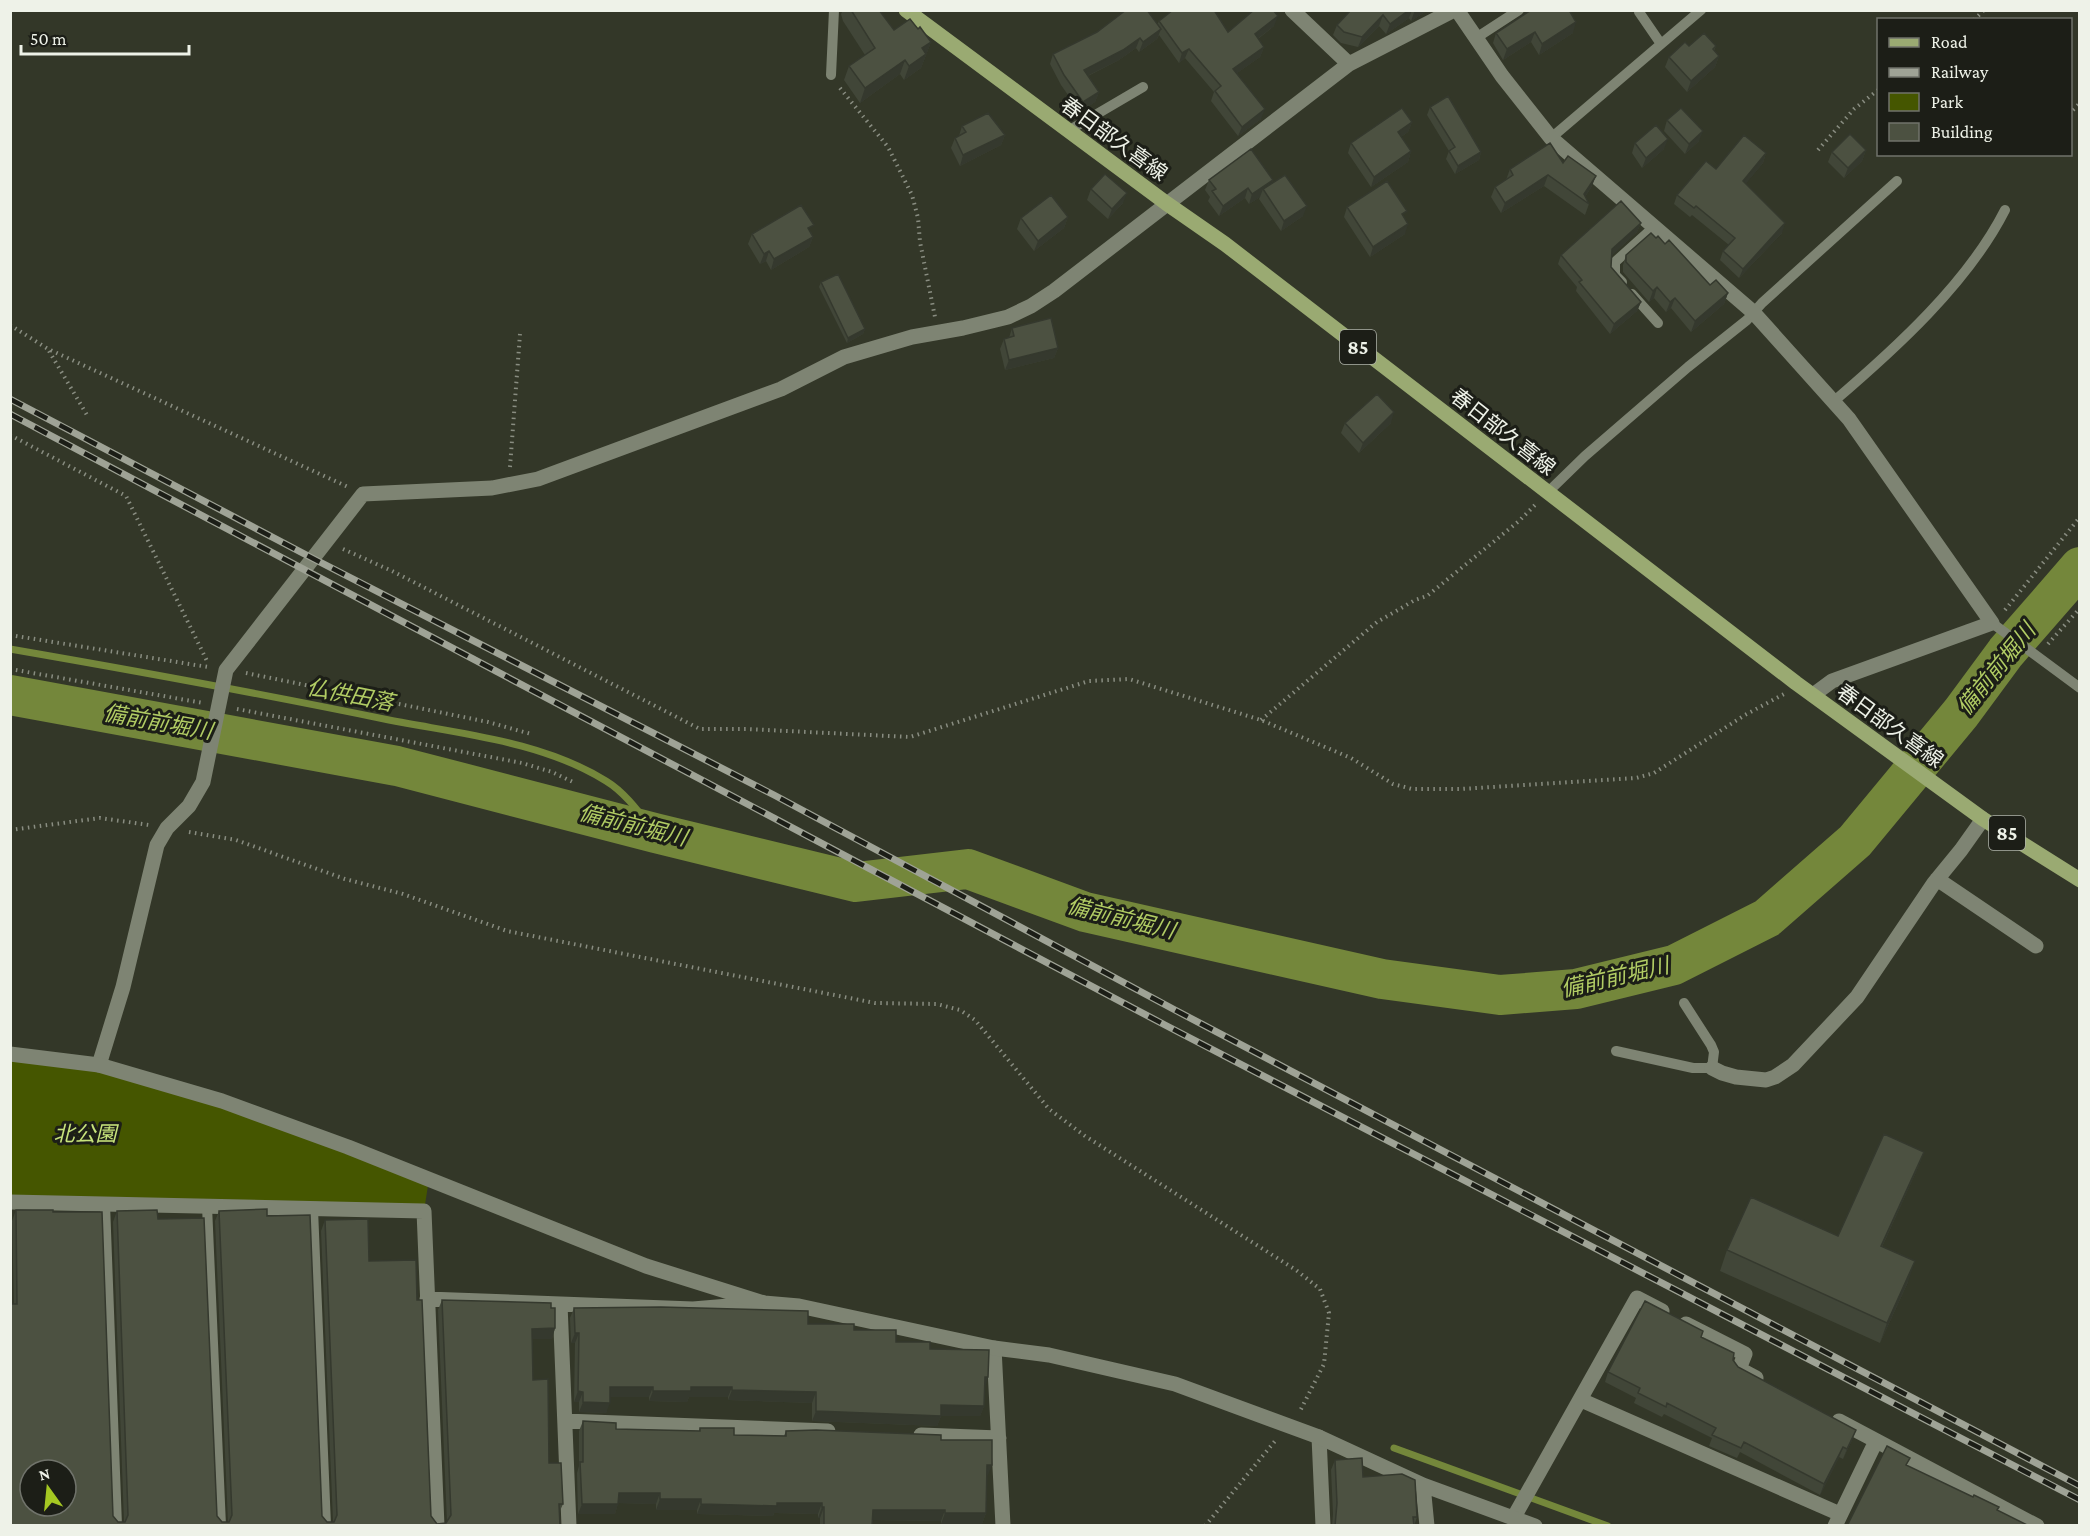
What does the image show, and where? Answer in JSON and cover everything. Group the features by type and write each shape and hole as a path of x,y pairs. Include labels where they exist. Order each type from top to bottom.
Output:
{"main road":[{"name":"春日部久喜線","path":"906,10 1166,203 1225,244 1547,493 1935,786 2079,879"}],"street":[{"path":"1292,10 1349,64"},
{"path":"99,1065 123,987 157,845 167,828 189,806 203,782 225,675 363,494 492,488 538,479 781,389 844,357 912,337 1008,317 1054,291 1349,64 1455,10 1502,76 1551,138 1753,312 1833,402 1856,429 1996,626 1832,681 1813,695"},
{"path":"1712,1068 1736,1077 1766,1080 1776,1077 1793,1065 1857,997 1937,879 1983,819"},
{"path":"1937,879 2036,945"},
{"path":"10,1054 99,1065 222,1101 348,1147 646,1266 764,1303"},
{"path":"10,1202 424,1212 437,1526"},
{"path":"1514,1517 1637,1298 1745,1354 1739,1369 1771,1386"},
{"path":"427,1299 693,1309 764,1303 799,1306 994,1348 1049,1355 1175,1384 1318,1437 1424,1485 1533,1525"},
{"path":"560,1304 569,1526"},
{"path":"994,1348 1003,1526"},
{"path":"1581,1400 1838,1520 1876,1441"},
{"path":"1824,1413 2037,1526"},
{"path":"565,1421 846,1432"},
{"path":"905,1434 999,1438"},
{"path":"1318,1437 1323,1526"},
{"path":"1424,1485 1427,1526"}],"lane":[{"path":"831,75 834,10"},
{"path":"1476,38 1519,10"},
{"path":"1551,138 1701,10"},
{"path":"1640,12 1661,44"},
{"path":"1068,131 1143,87"},
{"path":"1547,493 1688,367 1747,320 1897,181"},
{"path":"1833,402 1882,360 1935,305 1991,237 2005,210"},
{"path":"1654,227 1615,262 1615,275 1658,323"},
{"path":"1996,626 2079,688"},
{"path":"1616,1051 1693,1068 1712,1068 1714,1052 1711,1045 1684,1003"},
{"path":"105,1204 117,1526"},
{"path":"207,1206 221,1526"},
{"path":"313,1209 326,1526"}],"path":[{"path":"831,75 888,147 912,195 938,332"},
{"path":"1818,150 1854,109 1877,91"},
{"path":"2073,110 2079,103"},
{"path":"10,325 48,349 363,494"},
{"path":"508,485 520,334"},
{"path":"48,349 87,415"},
{"path":"10,435 126,496 210,667 10,635"},
{"path":"1261,720 1377,622 1415,600 1427,596 1519,521 1547,493"},
{"path":"1996,626 2079,517"},
{"path":"326,542 392,571 700,729 910,737 1089,681 1128,679 1261,720 1351,758 1393,784 1412,789 1461,789 1636,778 1653,773 1745,715 1783,696 1796,683"},
{"path":"2036,654 2079,608"},
{"path":"10,669 219,704 522,764 552,772 575,783"},
{"path":"225,675 270,677 488,722 531,734"},
{"path":"10,830 100,818 236,840 345,879 403,894 507,931 875,1003 937,1004 960,1010 975,1020 1049,1109 1085,1136 1296,1270 1320,1289 1329,1313 1324,1364 1289,1427 1205,1526"}],"green space":[{"name":"北公園","path":"11,1054 99,1065 429,1179 424,1211 11,1202"}],"building":[{"path":"851,10 879,10 894,30 910,19 918,29 920,27 931,42 922,48 926,54 909,66 905,60 865,88 849,66 875,48"},
{"path":"1126,10 1147,10 1161,29 1143,42 1140,38 1123,50 1084,70 1099,92 1083,102 1064,75 1053,54 1097,32"},
{"path":"1173,10 1214,10 1228,32 1254,10 1273,10 1278,16 1255,34 1264,47 1233,69 1265,109 1242,127 1215,91 1221,86 1189,49 1182,53 1159,21"},
{"path":"1351,10 1409,10 1390,24 1383,15 1362,37 1344,32 1337,25"},
{"path":"1531,10 1569,10 1576,22 1542,44 1535,32 1507,49 1496,33"},
{"path":"1704,33 1716,46 1713,49 1719,56 1691,81 1669,57 1685,42 1689,46"},
{"path":"1448,96 1481,152 1458,166 1449,151 1455,147 1430,107"},
{"path":"1402,108 1412,122 1398,132 1411,151 1374,177 1351,143"},
{"path":"1681,108 1703,131 1689,144 1667,120"},
{"path":"988,113 1005,135 963,155 955,138 966,132 962,126"},
{"path":"1656,125 1668,139 1646,158 1635,143"},
{"path":"1850,134 1866,150 1848,168 1832,152"},
{"path":"1744,135 1766,153 1743,181 1785,223 1743,269 1723,251 1735,238 1696,206 1694,208 1677,195 1706,161 1716,169"},
{"path":"1550,143 1563,163 1568,156 1596,176 1584,194 1589,204 1548,175 1505,203 1495,187 1513,175 1510,169"},
{"path":"1251,149 1273,180 1252,194 1248,188 1223,206 1212,191 1216,189 1209,180"},
{"path":"1105,174 1127,193 1112,209 1091,189"},
{"path":"1285,175 1307,206 1284,221 1263,189"},
{"path":"1387,181 1407,211 1402,214 1408,224 1373,247 1347,207"},
{"path":"1051,195 1068,217 1038,241 1021,218"},
{"path":"1621,201 1641,223 1612,249 1611,267 1641,302 1614,324 1579,282 1582,280 1561,255"},
{"path":"801,205 814,225 808,228 813,237 774,259 769,251 764,254 752,234"},
{"path":"1651,233 1656,238 1658,236 1665,244 1669,240 1710,285 1716,280 1728,293 1695,321 1675,298 1670,302 1657,287 1653,291 1626,262 1626,255"},
{"path":"838,274 865,329 848,338 821,282"},
{"path":"1051,318 1058,348 1009,360 1004,339 1014,336 1012,328"},
{"path":"1377,394 1394,412 1363,443 1345,423"},
{"path":"1884,1134 1924,1152 1881,1246 1915,1261 1887,1323 1727,1250 1751,1197 1838,1236"},
{"path":"267,1209 267,1216 310,1215 322,1516 327,1522 334,1522 337,1515 325,1220 368,1219 369,1261 416,1260 417,1300 422,1300 431,1516 437,1524 446,1523 451,1515 442,1300 551,1303 551,1308 555,1308 555,1328 532,1329 533,1380 548,1379 549,1463 561,1463 563,1504 559,1504 560,1526 10,1526 10,1304 17,1304 16,1210 102,1212 113,1516 118,1522 125,1522 128,1515 117,1211 157,1210 158,1219 204,1218 217,1516 222,1522 229,1522 232,1515 219,1211"},
{"path":"1645,1301 1703,1331 1701,1337 1734,1353 1733,1360 1738,1367 1856,1430 1847,1449 1843,1447 1824,1484 1744,1442 1741,1448 1712,1435 1716,1428 1667,1403 1666,1407 1638,1393 1640,1388 1608,1372"},
{"path":"661,1307 808,1311 808,1324 854,1324 854,1330 896,1330 896,1342 930,1342 930,1349 989,1350 984,1406 941,1405 941,1416 816,1411 816,1392 732,1390 732,1387 691,1387 691,1391 653,1391 653,1387 610,1387 610,1403 583,1402 583,1392 578,1391 579,1333 575,1333 574,1308"},
{"path":"583,1421 616,1423 616,1429 700,1431 700,1428 734,1428 734,1435 786,1436 786,1431 816,1430 941,1435 941,1440 992,1440 992,1465 987,1465 986,1513 945,1513 945,1510 873,1510 872,1526 824,1526 822,1503 777,1503 777,1506 701,1504 701,1499 660,1499 660,1493 619,1493 618,1504 582,1504 580,1462 583,1462"},
{"path":"1887,1446 1910,1458 1906,1465 1999,1507 1997,1510 2029,1526 1847,1526"},
{"path":"1362,1458 1363,1477 1402,1474 1415,1480 1417,1517 1413,1517 1414,1526 1335,1526 1337,1503 1335,1460"}],"waterway":[{"name":"備前前堀川","path":"10,695 397,766 856,882 968,869 1085,912 1382,979 1500,995 1576,989 1674,965 1767,918 1855,841 1961,713 2006,652 2080,567"},
{"name":"仏供田落","path":"10,649 153,674 472,735 528,748 581,767 606,781 627,798 655,833"},
{"path":"1394,1448 1608,1526"}],"railway":[{"path":"10,399 314,559 774,795 1175,1010 2080,1486"},
{"path":"10,414 1165,1025 2080,1500"}]}
